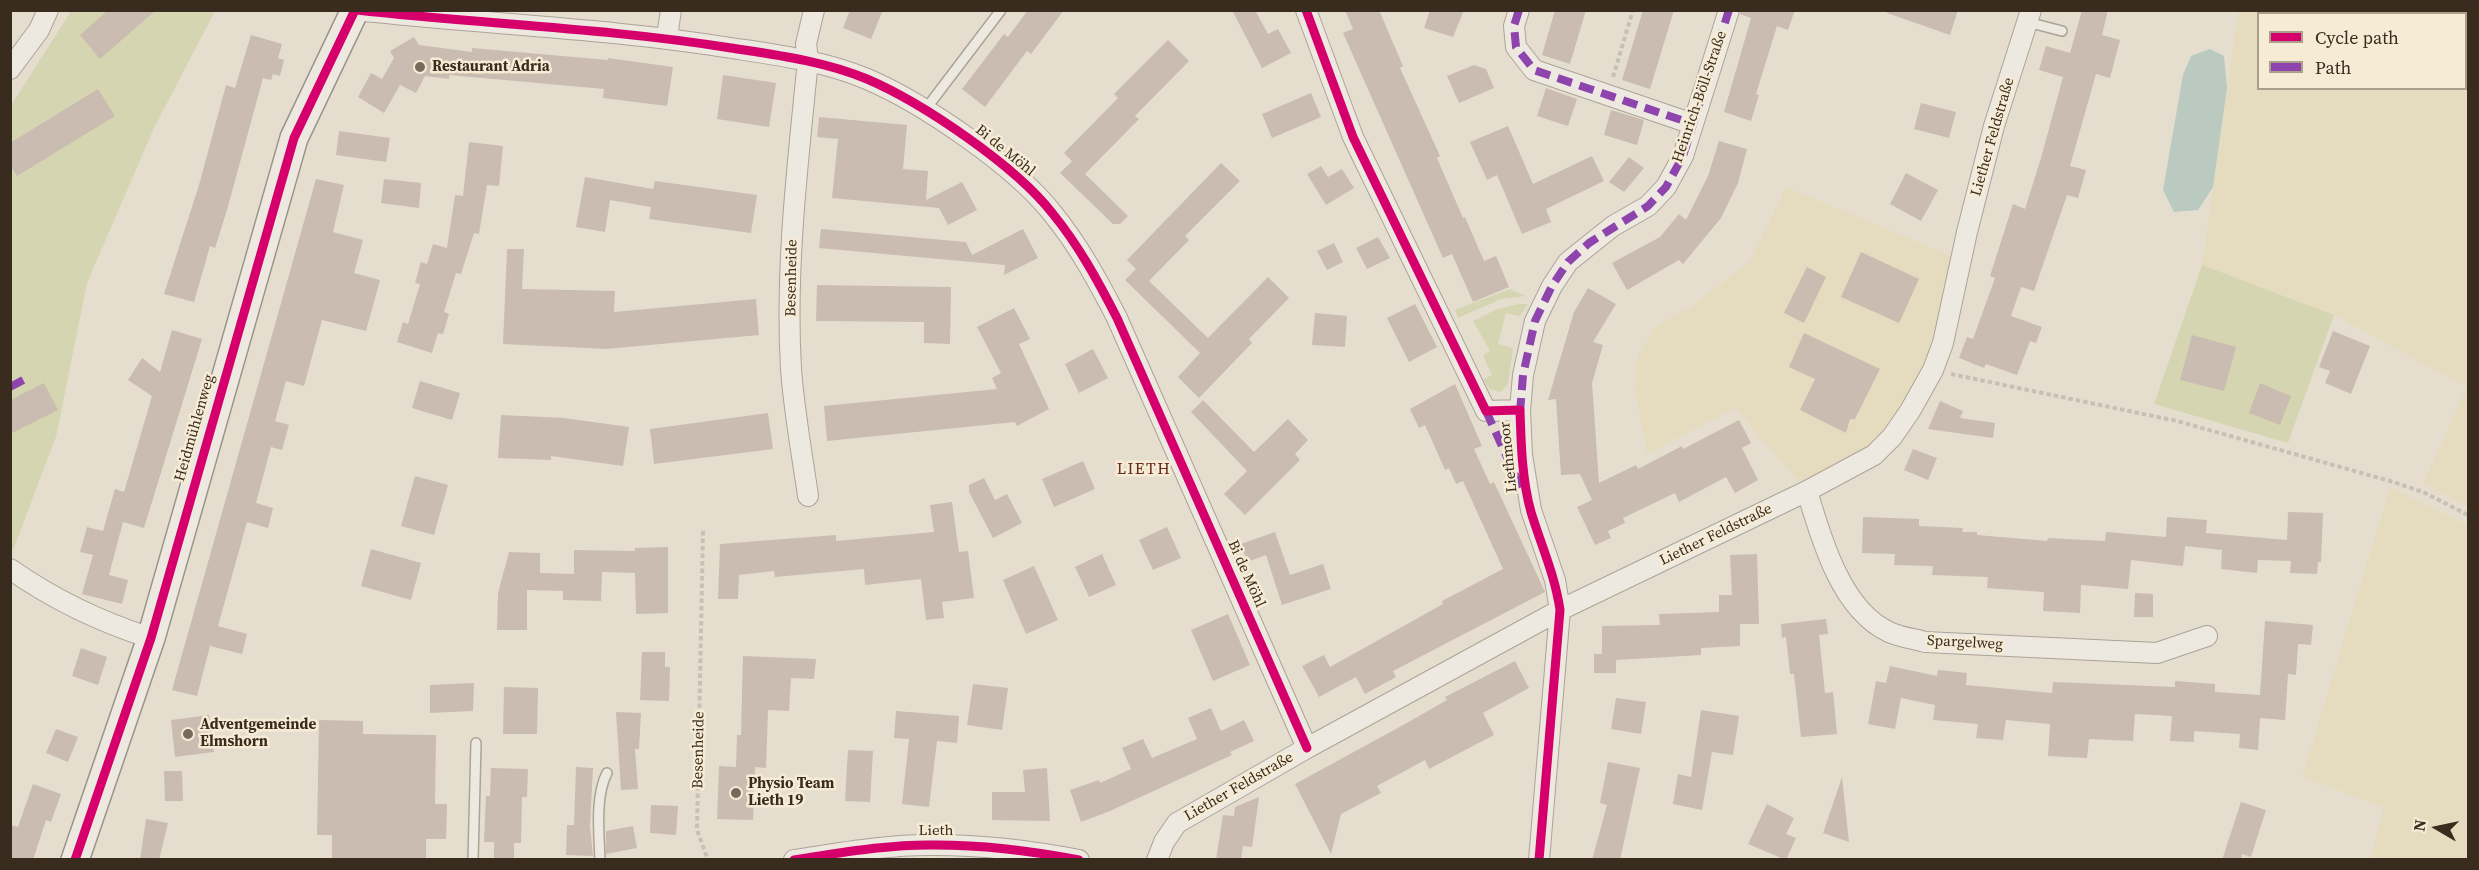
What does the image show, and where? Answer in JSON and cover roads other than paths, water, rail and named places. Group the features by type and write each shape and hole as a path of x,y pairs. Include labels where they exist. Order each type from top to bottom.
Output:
{"street":[{"path":"10,69 39,30 48,10"},
{"name":"Bi de Möhl","path":"356,10 667,37 808,60 867,79 925,110 984,152 1052,212 1089,264 1117,318 1307,748"},
{"name":"Heidmühlenweg","path":"75,860 151,638 294,138 356,10"},
{"path":"667,37 671,10"},
{"path":"808,60 806,44 814,10"},
{"name":"Liethmoor","path":"1306,10 1353,137 1486,411 1520,410 1522,455 1531,510 1555,580 1560,610 1539,860"},
{"path":"1519,10 1514,26 1516,47 1534,70 1693,124"},
{"name":"Heinrich-Böll-Straße","path":"1520,410 1523,375 1535,321 1552,286 1568,262 1589,243 1648,206 1666,187 1683,156 1729,10"},
{"name":"Liether Feldstraße","path":"1157,860 1164,842 1177,823 1307,748 1560,610 1807,491 1874,455 1898,428 1933,370 1952,308 1967,231 1994,126 2029,16"},
{"name":"Besenheide","path":"808,60 795,189 791,283 791,370 808,496"},
{"name":"Spargelweg","path":"1807,491 1832,566 1861,611 1889,632 1925,642 2157,653 2207,636"},
{"path":"10,569 44,592 96,618 151,638"},
{"name":"Lieth","path":"794,860 858,850 1040,852 1079,860"}],"lane":[{"path":"925,110 1001,10"},
{"path":"2029,16 2062,31"},
{"path":"473,860 476,743"},
{"path":"600,860 601,794 607,773"}],"place":[{"name":"Restaurant Adria","path":"420,67"},
{"name":"Adventgemeinde Elmshorn","path":"188,734"},
{"name":"Physio Team Lieth 19","path":"736,793"}],"district":[{"name":"LIETH","path":"1144,470"}]}
